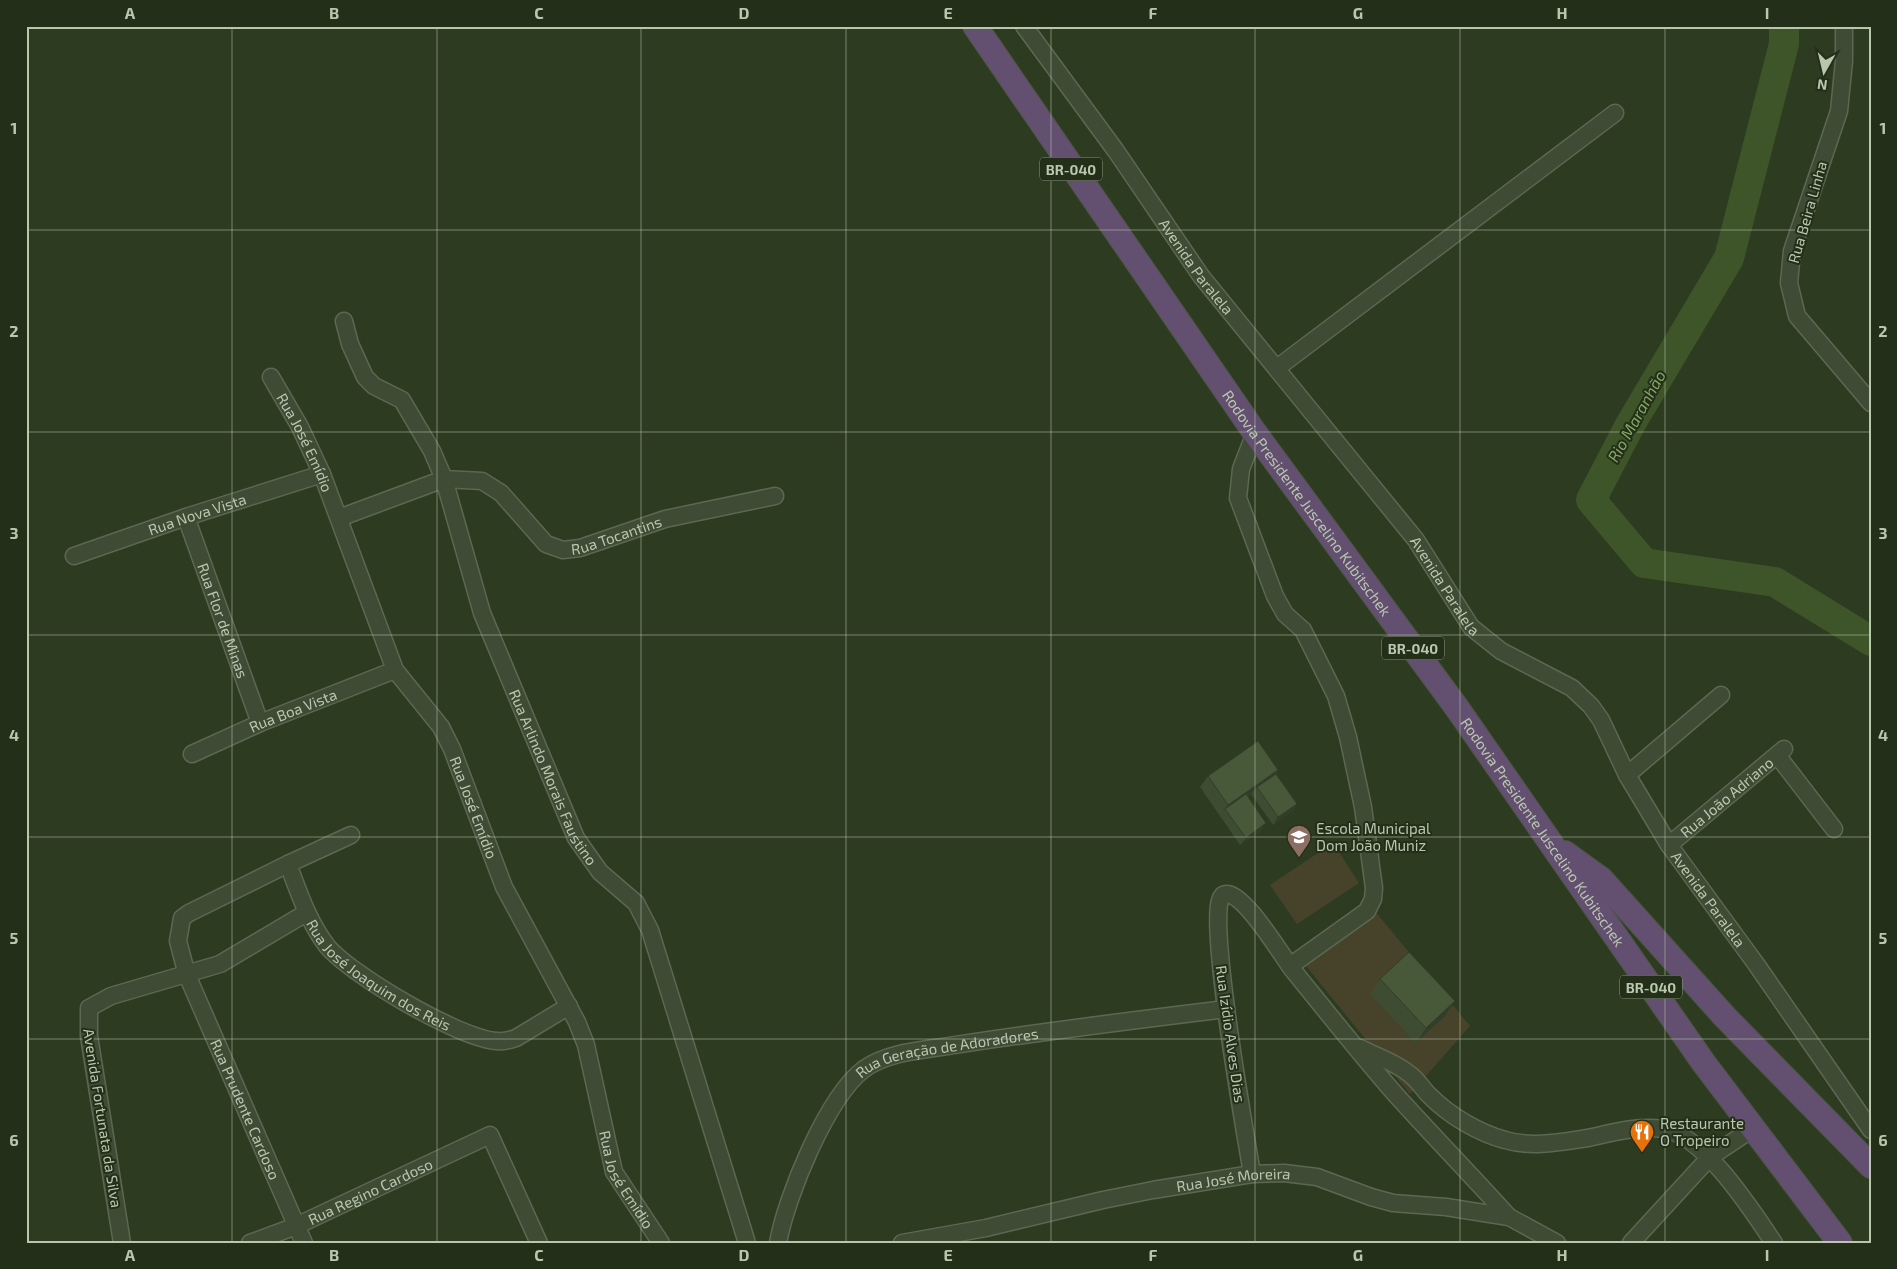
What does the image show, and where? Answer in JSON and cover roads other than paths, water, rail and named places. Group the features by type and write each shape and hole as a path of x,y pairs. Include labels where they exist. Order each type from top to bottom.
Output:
{"highway":[{"name":"Rodovia Presidente Juscelino Kubitschek","path":"975,26 1255,433 1457,708 1550,844 1601,912 1752,1129 1840,1243"},
{"path":"1550,844 1601,879 1725,1017 1871,1166"}],"street":[{"name":"Avenida Paralela","path":"1024,26 1116,151 1201,276 1416,540 1471,627 1501,651 1560,681 1584,698 1601,720 1627,775 1670,845 1762,972 1871,1130"},
{"name":"Rua Beira Linha","path":"1844,26 1844,61 1839,111 1792,251 1789,283 1797,316 1871,402"},
{"path":"1277,368 1615,113"},
{"name":"Rua Arlindo Morais Faustino","path":"344,321 350,344 365,377 374,386 402,400 432,450 444,479 482,613 576,838 600,872 636,903 650,930 748,1243"},
{"name":"Rua José Emídio","path":"271,377 300,427 322,474 375,621 395,670 441,727 452,749 504,887 569,1006 586,1045 614,1172 661,1243"},
{"path":"1255,433 1241,469 1238,498 1275,596 1285,614 1303,630 1336,696 1342,714 1363,807 1374,888 1372,900 1367,911 1290,966 1396,1096 1509,1217"},
{"name":"Rua Nova Vista","path":"74,556 186,517 322,474"},
{"name":"Rua Tocantins","path":"339,518 444,479 472,480 492,486 511,502 546,544 563,550 580,548 665,519 775,496"},
{"name":"Rua Flor de Minas","path":"186,517 260,723"},
{"name":"Rua Boa Vista","path":"192,754 260,723 395,670"},
{"path":"1627,775 1721,695"},
{"name":"Rua João Adriano","path":"1670,845 1781,752 1834,829"},
{"path":"288,864 352,835"},
{"name":"Rua José Joaquim dos Reis","path":"288,864 306,913 316,931 333,952 363,977 443,1022 475,1036 498,1041 516,1038 569,1006"},
{"name":"Rua Prudente Cardoso","path":"288,864 182,918 178,941 187,975 304,1243"},
{"name":"Rua Izídio Alves Dias","path":"1252,1174 1226,1009 1217,920 1219,899 1224,894 1233,895 1241,900 1290,966"},
{"path":"187,975 220,964 306,913"},
{"name":"Avenida Fortunata da Silva","path":"122,1243 89,1036 88,1012 92,1004 98,1001 187,975"},
{"name":"Rua Geração de Adoradores","path":"778,1243 781,1227 792,1197 825,1118 851,1081 865,1068 880,1060 908,1053 979,1041 1226,1009"},
{"path":"1353,1044 1397,1066 1413,1077 1431,1098 1462,1121 1491,1136 1524,1144 1558,1143 1632,1130 1661,1128 1688,1140 1710,1157 1774,1243"},
{"path":"1631,1243 1710,1157 1752,1129"},
{"name":"Rua Regino Cardoso","path":"250,1243 296,1226 490,1134 539,1243"},
{"name":"Rua José Moreira","path":"902,1243 986,1228 1112,1198 1252,1174 1306,1175 1383,1201 1476,1210 1509,1217 1557,1243"}],"waterway":[{"name":"Rio Maranhão","path":"1784,26 1784,44 1729,258 1630,425 1591,500 1644,563 1775,582 1871,641"}],"place":[{"name":"Escola Municipal Dom João Muniz","path":"1299,858"},
{"name":"Restaurante O Tropeiro","path":"1642,1153"}]}
